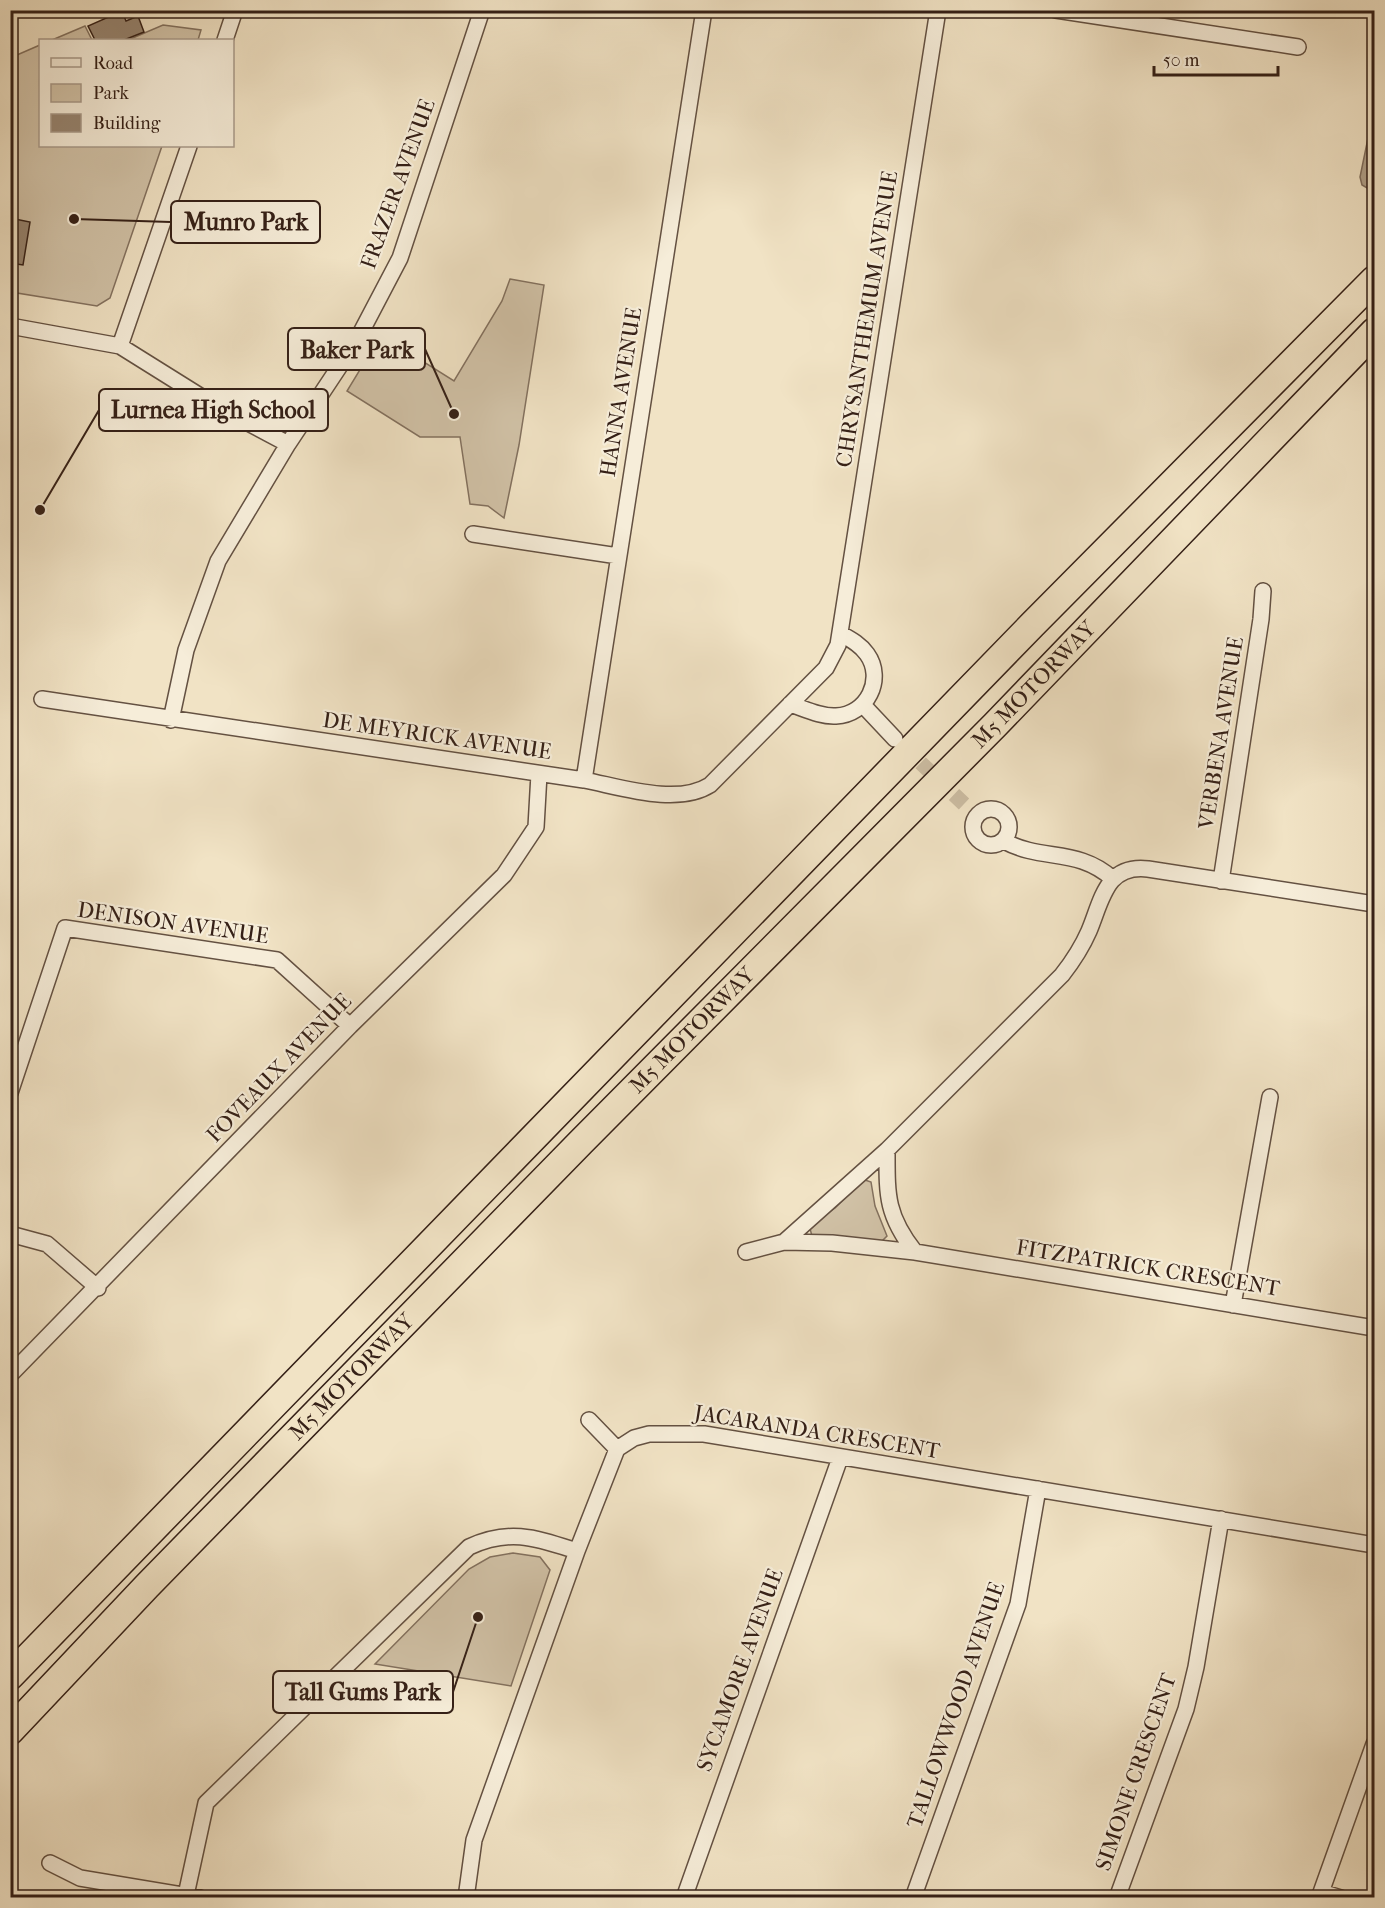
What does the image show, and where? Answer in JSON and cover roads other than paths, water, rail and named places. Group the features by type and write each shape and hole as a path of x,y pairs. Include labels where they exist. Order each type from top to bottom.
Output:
{"highway":[{"name":"M5 MOTORWAY","path":"10,1676 1015,642 1374,280"},
{"name":"M5 MOTORWAY","path":"10,1731 573,1150 995,725 1374,332"}],"street":[{"path":"225,39 235,10"},
{"name":"FRAZER AVENUE","path":"171,720 186,650 218,561 288,444 357,340 399,258 482,10"},
{"name":"HANNA AVENUE","path":"584,780 704,10"},
{"name":"CHRYSANTHEMUM AVENUE","path":"825,668 836,652 840,634 938,10"},
{"path":"1056,10 1127,16 1298,47"},
{"path":"120,346 189,147"},
{"path":"10,326 120,346 216,406 288,444"},
{"path":"473,534 618,556"},
{"name":"VERBENA AVENUE","path":"1221,881 1261,619 1263,591"},
{"path":"790,704 836,716 852,712 863,705 873,686 871,662 862,648 840,634"},
{"name":"DE MEYRICK AVENUE","path":"42,699 584,780 672,796 694,794 710,785 825,668"},
{"path":"863,705 895,739"},
{"name":"FOVEAUX AVENUE","path":"10,1375 98,1288 350,1026 504,875 536,827 539,774"},
{"path":"964,804 977,815"},
{"path":"1004,841 1009,824 1003,814 993,809 977,815 972,826 976,838 986,845 1004,841 1027,850 1088,861 1113,879 1125,870 1141,868 1374,904"},
{"name":"FITZPATRICK CRESCENT","path":"784,1242 887,1150 1062,975 1079,953 1105,891 1113,879"},
{"name":"DENISON AVENUE","path":"10,1093 65,928 277,960 350,1026"},
{"path":"1233,1305 1270,1097"},
{"path":"887,1150 889,1208 915,1252"},
{"path":"10,1234 26,1236 46,1244 98,1288"},
{"name":"FITZPATRICK CRESCENT","path":"746,1252 784,1242 832,1243 915,1252 1374,1328"},
{"path":"466,1898 474,1840 577,1551 617,1449 589,1420"},
{"name":"JACARANDA CRESCENT","path":"617,1449 634,1438 649,1434 704,1434 1374,1545"},
{"name":"SYCAMORE AVENUE","path":"684,1898 840,1458"},
{"name":"TALLOWWOOD AVENUE","path":"913,1898 1018,1604 1038,1489"},
{"name":"SIMONE CRESCENT","path":"1117,1898 1186,1709 1196,1667 1221,1519"},
{"path":"50,1863 81,1878 193,1896 206,1803 469,1547 488,1538 512,1535 535,1538 577,1551"},
{"path":"1341,1898 1320,1895 1373,1751"}],"water":[{"path":"1374,109 1374,192 1362,185 1360,177"}],"tunnel":[{"path":"904,747 964,804"}],"place":[{"name":"Munro Park","path":"74,219"},
{"name":"Baker Park","path":"454,414"},
{"name":"Lurnea High School","path":"40,510"},
{"name":"Tall Gums Park","path":"478,1617"}]}
